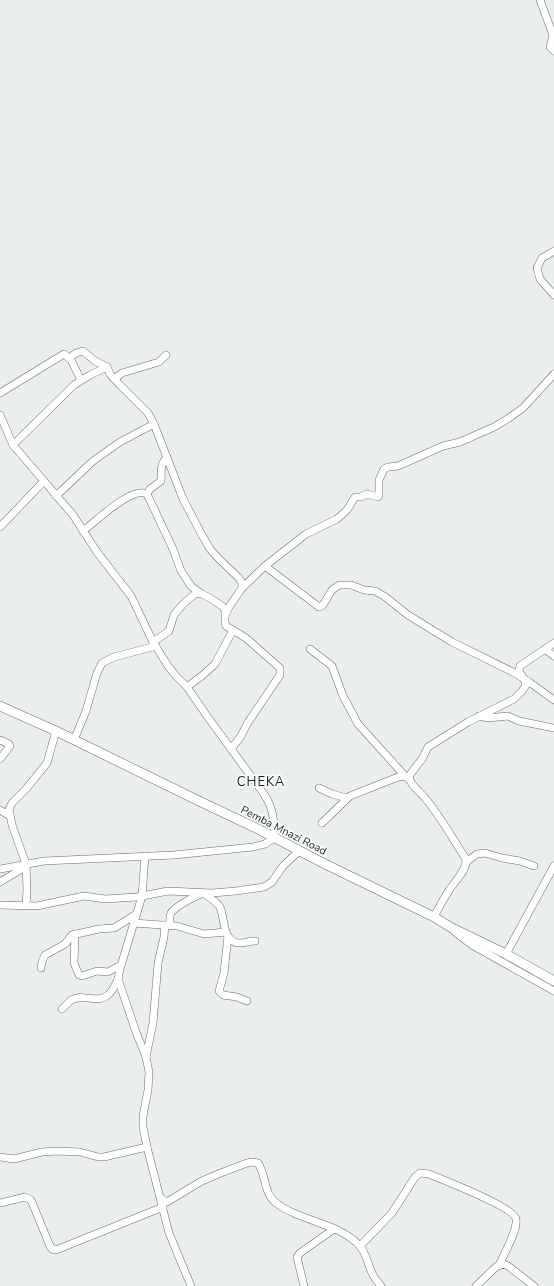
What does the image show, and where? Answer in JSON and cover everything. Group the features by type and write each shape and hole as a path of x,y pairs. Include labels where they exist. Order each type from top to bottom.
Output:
{"main road":[{"name":"Pemba Mnazi Road","path":"0,706 56,731 434,916 452,928 506,954 554,981"}],"street":[{"path":"540,0 553,35 550,47 554,51"},
{"path":"554,251 542,258 537,268 540,280 554,295"},
{"path":"69,358 76,353 83,351 95,361 107,367 114,379 147,412 154,424 183,499 202,535 215,554 239,578 242,583 242,588"},
{"path":"0,393 66,354 81,380"},
{"path":"114,379 122,373 159,362 166,355"},
{"path":"13,445 66,392 81,380 107,367"},
{"path":"231,749 241,736 247,724 280,675 281,671 280,668 246,638 226,626 224,623 226,614 242,588 265,566 306,534 337,519 347,510 355,497 367,494 378,497 379,480 384,469 398,466 443,446 460,442 494,427 523,408 554,374"},
{"path":"0,414 13,445 74,515 97,552 131,596 154,644 172,672 187,687 269,801 274,815 274,838 265,844 253,847 174,855 44,861 25,866 0,869"},
{"path":"56,496 93,461 120,442 154,424"},
{"path":"147,494 150,489 160,481 160,468 162,463 168,458"},
{"path":"0,527 44,481"},
{"path":"83,531 117,503 138,493 143,492 147,494 173,549 181,571 191,586 222,606 226,614"},
{"path":"265,566 319,607 324,605 332,590 339,585 351,585 364,590 375,591 384,596 408,615 452,642 524,679 554,700"},
{"path":"74,740 86,711 97,673 102,663 114,657 154,644 169,631 174,615 183,604 195,594 200,593"},
{"path":"187,687 215,664 233,630"},
{"path":"322,823 347,798 368,788 398,777 409,776 422,759 428,747 479,716 514,698 526,686 526,682 519,671 519,668 554,642"},
{"path":"310,649 332,666 343,696 358,724 407,777 440,819 466,859 466,862"},
{"path":"545,649 554,656"},
{"path":"479,716 488,718 508,716 520,721 554,728"},
{"path":"26,906 27,883 25,866 12,825 10,806 26,789 47,762 56,731"},
{"path":"0,740 9,744 10,746 0,759"},
{"path":"319,788 332,794 347,798"},
{"path":"0,810 10,816"},
{"path":"0,905 37,906 84,896 105,899 142,896 168,891 203,893 264,887 269,885 283,866 299,851"},
{"path":"434,916 450,888 459,877 466,862 477,854 485,853 520,861 534,866"},
{"path":"62,1009 76,998 104,998 110,993 118,979 135,915 142,896 145,856"},
{"path":"0,882 25,866"},
{"path":"506,954 554,866"},
{"path":"146,1057 153,1022 158,963 170,917 172,912 192,898 203,893"},
{"path":"203,893 218,905 224,918 227,934 224,973 219,991 223,995 237,997 247,1001"},
{"path":"41,968 45,955 64,944 75,934 99,929 114,928 135,915"},
{"path":"133,924 168,925 182,927 204,934 227,934 233,941 240,943 255,941"},
{"path":"452,928 456,933 472,945 554,991"},
{"path":"75,934 74,963 79,975 82,976 97,971 108,972 121,965"},
{"path":"118,979 146,1057 149,1072 143,1121 147,1147 170,1233 191,1286"},
{"path":"0,1157 14,1159 42,1152 56,1151 80,1152 98,1157 104,1157 147,1147"},
{"path":"161,1198 167,1202 200,1182 218,1174 247,1163 258,1163 267,1190 275,1202 302,1217 321,1222 346,1235 360,1246 372,1274 380,1286"},
{"path":"360,1246 392,1213 417,1175 420,1173 429,1174 486,1198 514,1214 516,1220 514,1230 499,1265 476,1286"},
{"path":"0,1204 25,1197 31,1200 50,1246 52,1249 56,1250 163,1207"},
{"path":"304,1286 297,1257 334,1229"},
{"path":"499,1265 503,1264 508,1266 534,1286"}],"district":[{"name":"CHEKA","path":"261,781"}]}
